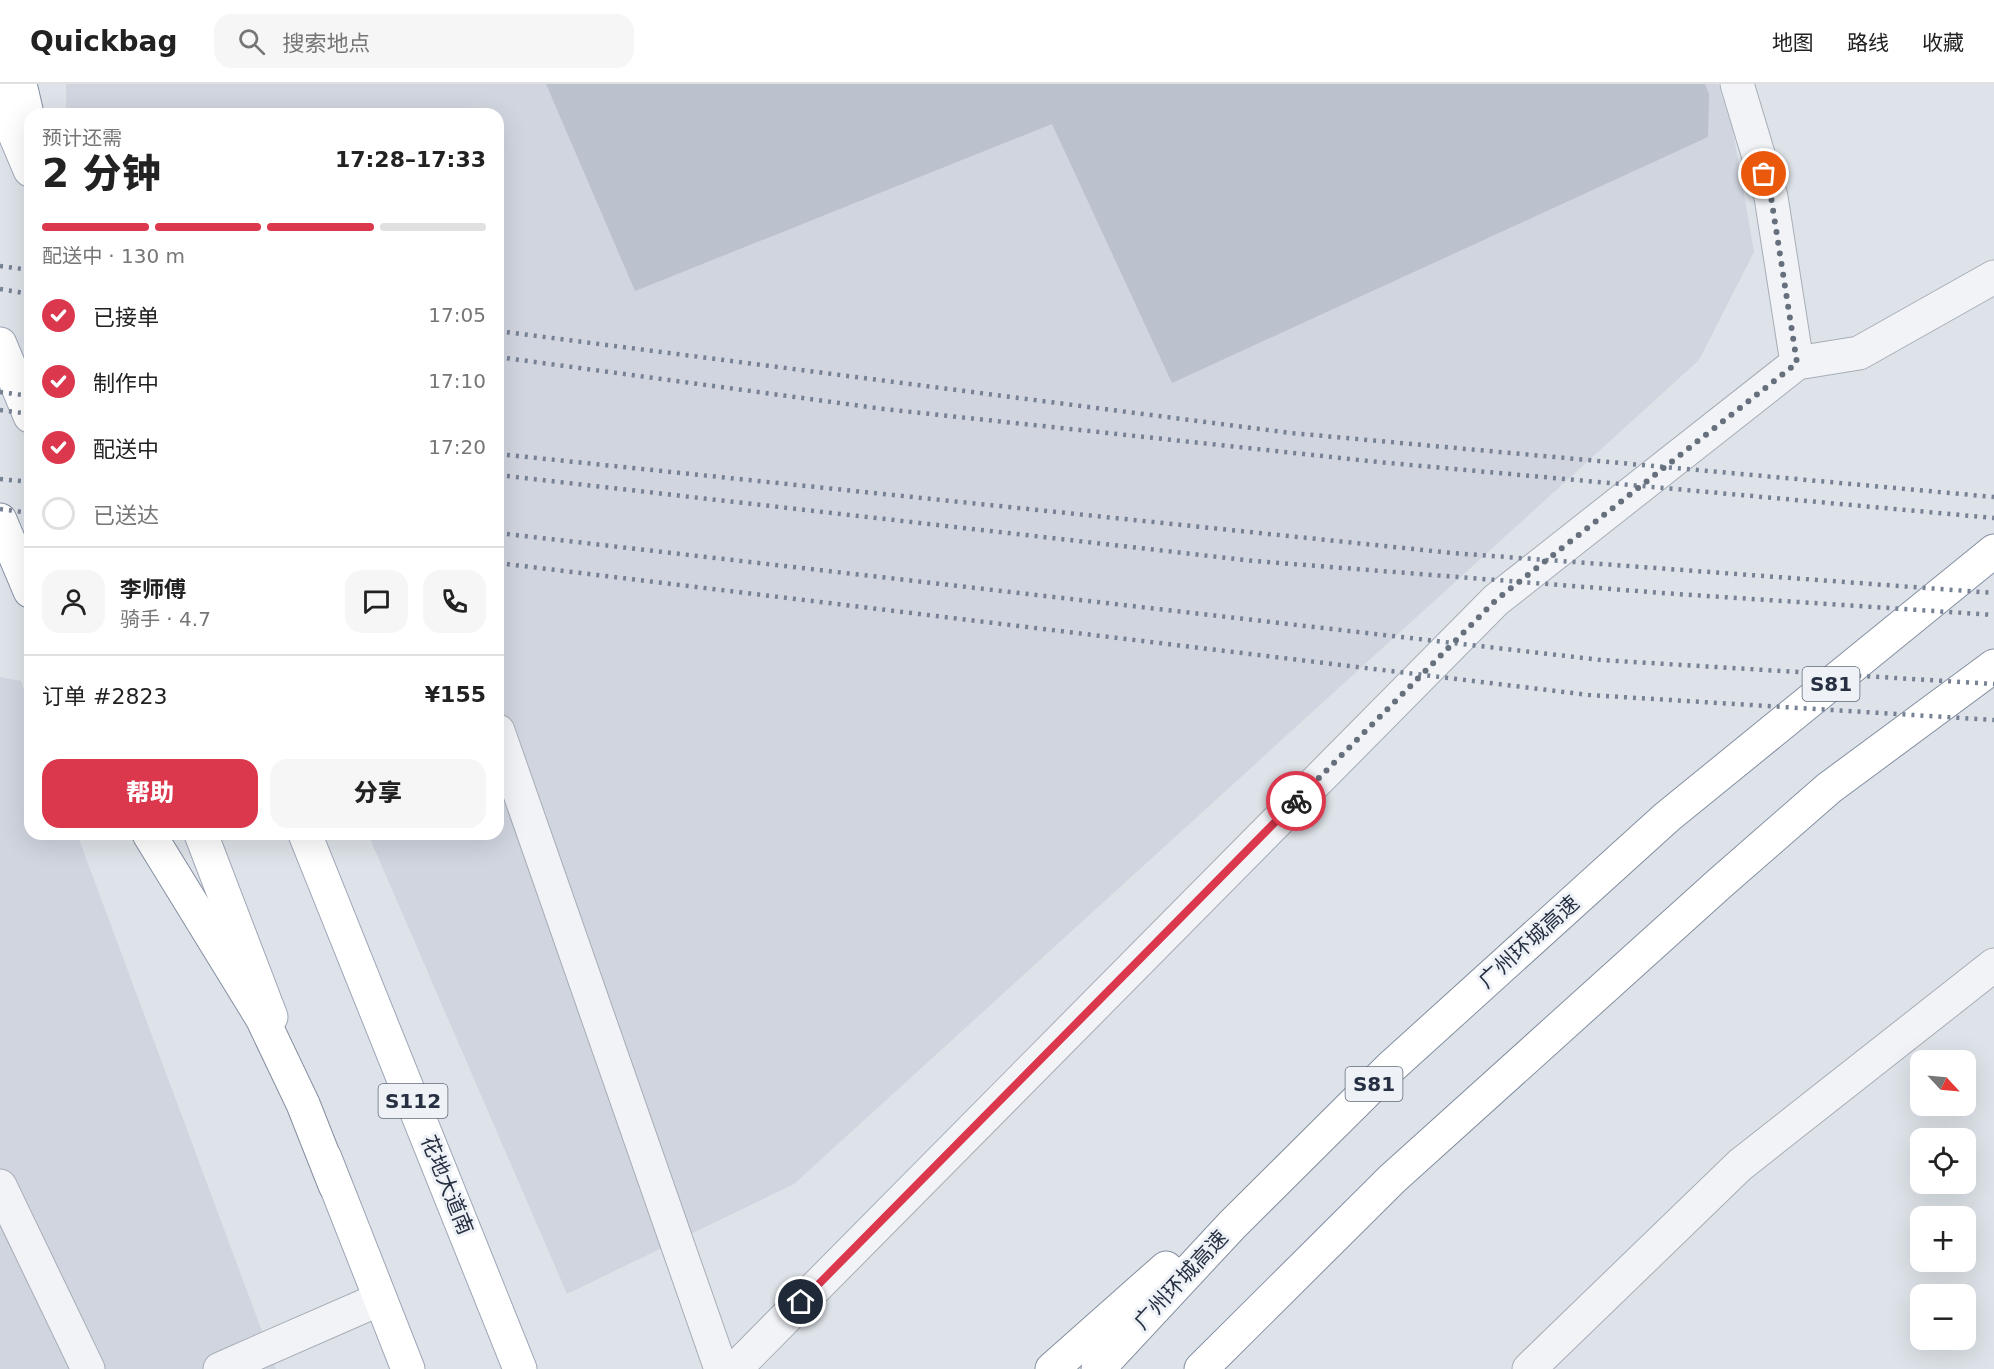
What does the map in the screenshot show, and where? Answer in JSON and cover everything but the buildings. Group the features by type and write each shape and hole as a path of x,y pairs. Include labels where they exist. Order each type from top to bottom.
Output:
{"main road":[{"path":"20,84 26,108"},
{"path":"0,99 24,156"},
{"path":"0,344 24,402"},
{"path":"0,520 24,577"},
{"name":"广州环城高速","path":"1098,1369 1232,1225 1391,1067 1667,817 1994,551"},
{"path":"1201,1369 1392,1179 1719,884 1829,789 1994,666"},
{"path":"153,840 262,1018 303,1104 408,1369"},
{"path":"203,840 335,1185"},
{"name":"花地大道南","path":"307,840 520,1369"},
{"path":"1052,1369 1391,1067"}],"street":[{"path":"1737,84 1771,197 1797,363"},
{"path":"735,1369 1496,600 1797,363 1859,353 1994,277"},
{"path":"504,748 721,1369"},
{"path":"1529,1369 1740,1165 1994,965"},
{"path":"0,1186 11,1235 88,1369"},
{"path":"220,1369 380,1299"}],"shaded area":[{"path":"66,84 1718,84 1733,131 1754,252 1699,360 794,1184 567,1294 371,840 504,840 504,108 66,108"},
{"path":"0,677 21,681 24,690 24,840 79,840 276,1369 0,1369"}],"railway":[{"path":"0,266 24,269"},
{"path":"0,289 24,293"},
{"path":"504,332 1291,433 1994,497"},
{"path":"504,358 884,409 1378,462 1994,518"},
{"path":"0,392 24,395"},
{"path":"0,410 24,413"},
{"path":"504,455 1452,553 1994,593"},
{"path":"504,476 1254,561 1662,593 1994,615"},
{"path":"0,479 24,481"},
{"path":"0,509 24,512"},
{"path":"504,534 1601,660 1994,684"},
{"path":"504,564 1589,695 1994,720"}],"way so far":[{"path":"1296,801 1496,600 1797,363 1771,197 1764,174"}],"route":[{"path":"801,1302 1296,801"}]}
